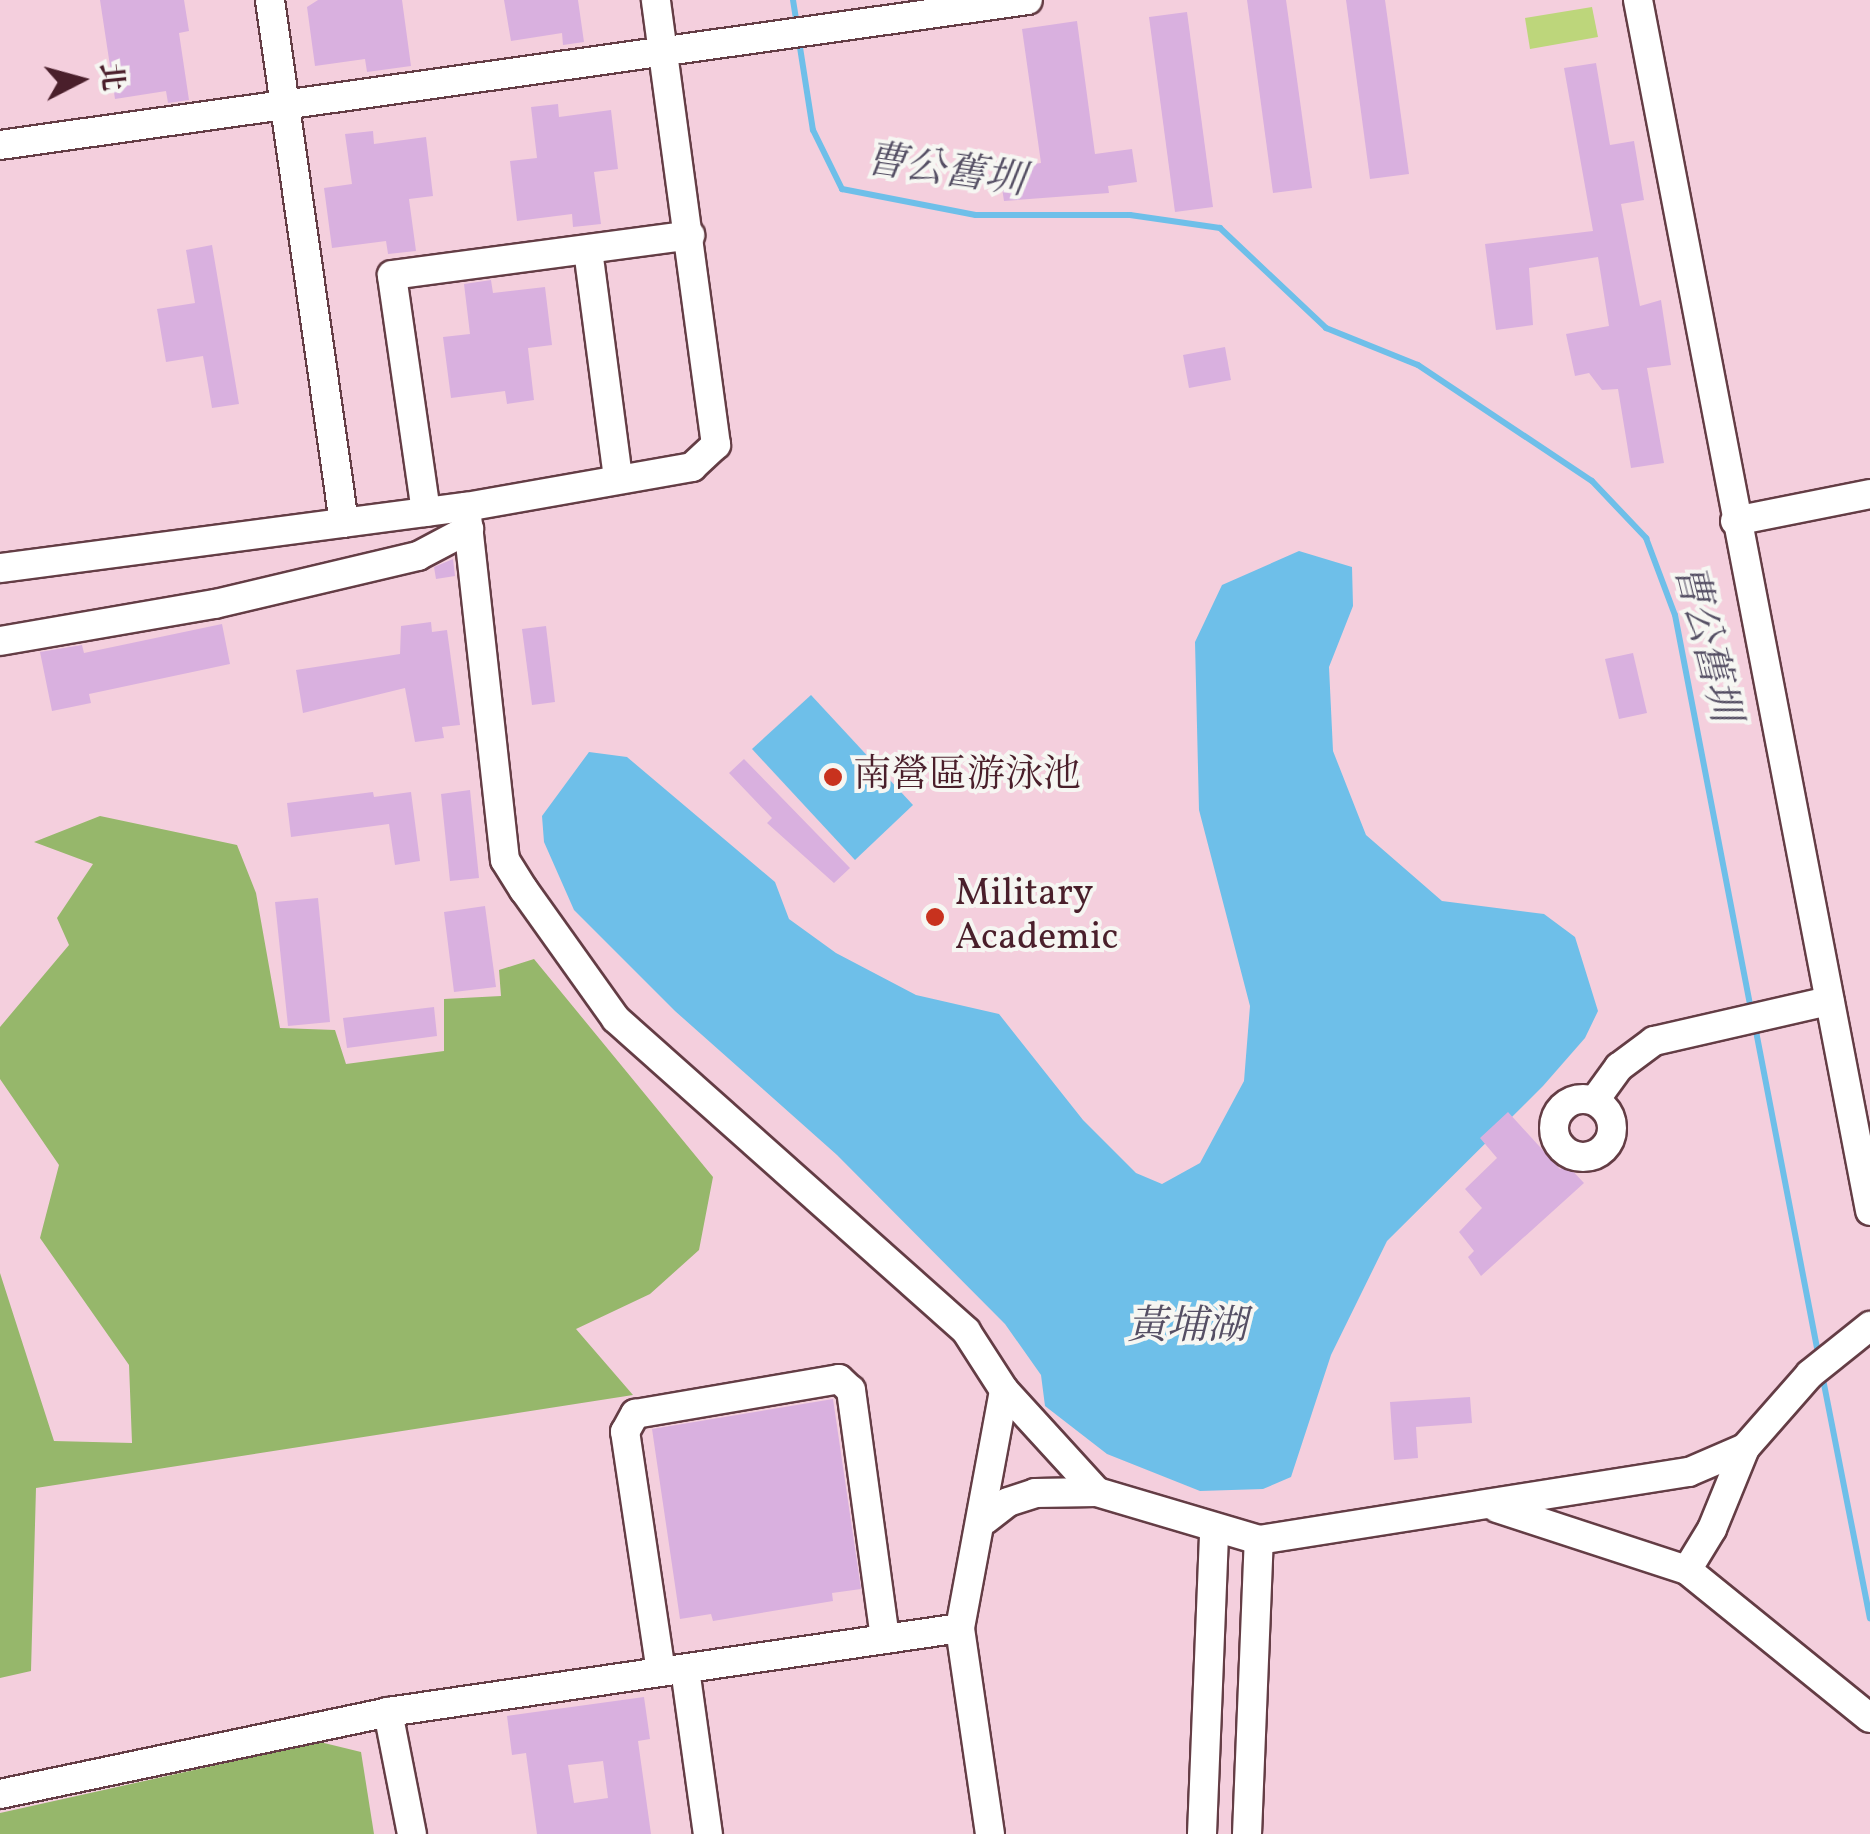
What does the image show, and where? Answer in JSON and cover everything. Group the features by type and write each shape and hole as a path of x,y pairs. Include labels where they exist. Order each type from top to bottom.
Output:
{"street":[{"path":"270,0 344,523"},
{"path":"0,568 426,512 468,518 618,480 692,468 716,445 656,0"},
{"path":"0,146 1028,0"},
{"path":"1638,0 1870,1211"},
{"path":"426,512 392,275 690,235"},
{"path":"588,250 618,480"},
{"path":"1735,521 1870,494"},
{"path":"0,640 215,604 418,556 468,518"},
{"path":"468,518 505,860 514,874 616,1019 966,1331 1004,1390 1097,1492"},
{"path":"1595,1100 1620,1067 1654,1041 1829,1001"},
{"path":"1687,1570 1712,1529 1745,1448 1810,1374 1870,1326"},
{"path":"708,1834 625,1432 635,1414 839,1380 851,1390 885,1639"},
{"path":"990,1834 960,1628 984,1520 1004,1390"},
{"path":"984,1520 1008,1502 1035,1493 1097,1492 1258,1540 1496,1507 1690,1472 1745,1448"},
{"path":"1496,1507 1687,1570 1870,1718"},
{"path":"1202,1834 1214,1529"},
{"path":"1248,1834 1258,1540"},
{"path":"0,1794 388,1712 960,1628"},
{"path":"388,1712 412,1834"}],"shaded area":[{"name":"Military Academic","path":"0,0 1870,0 1870,1834 0,1834"}],"green space":[{"path":"1592,7 1598,37 1530,49 1525,18"},
{"path":"100,816 237,845 256,893 280,1028 335,1030 346,1064 444,1051 444,999 501,996 499,970 534,959 713,1177 699,1250 650,1294 576,1329 633,1395 36,1488 31,1671 0,1678 0,1273 54,1441 132,1443 129,1365 40,1238 59,1165 0,1079 0,1027 69,945 57,918 93,864 34,842"},
{"path":"320,1742 361,1752 374,1834 0,1834 0,1813"}],"water":[{"name":"黃埔湖","path":"1299,551 1352,567 1353,606 1329,667 1333,751 1366,835 1442,901 1544,914 1575,937 1598,1011 1585,1038 1543,1086 1387,1241 1331,1355 1291,1477 1263,1489 1200,1491 1107,1454 1045,1406 1041,1375 1005,1324 837,1155 675,1011 574,910 544,842 542,816 589,752 627,757 775,882 789,919 836,953 916,995 999,1014 1083,1120 1136,1173 1162,1184 1200,1163 1244,1081 1250,1006 1199,810 1195,642 1222,585"},
{"name":"南營區游泳池","path":"811,695 913,805 855,860 752,749"}],"building":[{"path":"100,0 184,0 189,31 179,33 189,100 168,103 166,91 115,99"},
{"path":"318,0 402,0 411,66 367,72 365,59 315,66 307,7"},
{"path":"504,0 578,0 584,42 563,45 562,33 511,41"},
{"path":"1247,0 1286,0 1312,188 1273,193"},
{"path":"1346,0 1385,0 1409,174 1370,179"},
{"path":"1187,12 1213,207 1175,212 1149,17"},
{"path":"1077,21 1095,154 1132,149 1137,182 1108,186 1109,193 1004,201 999,168 1041,163 1022,29"},
{"path":"1596,63 1610,145 1634,141 1644,200 1621,204 1640,306 1661,300 1671,365 1647,368 1664,463 1631,468 1618,389 1602,390 1589,373 1575,376 1566,334 1609,326 1598,257 1529,268 1533,325 1496,330 1485,244 1593,231 1564,68"},
{"path":"558,104 559,117 611,110 618,169 594,172 601,224 573,227 572,214 517,221 510,161 537,158 531,107"},
{"path":"373,131 374,144 426,137 433,196 409,199 416,251 388,254 386,241 332,248 324,188 352,184 345,134"},
{"path":"212,245 239,404 212,408 203,356 166,362 157,309 195,303 186,250"},
{"path":"491,280 493,293 545,287 552,345 528,348 534,400 507,404 505,391 451,398 443,337 470,334 464,284"},
{"path":"1225,347 1231,380 1189,388 1183,355"},
{"path":"453,559 455,576 436,579 434,567"},
{"path":"431,622 432,632 447,630 460,725 442,727 444,738 415,742 405,688 303,713 296,670 400,654 401,626"},
{"path":"222,624 230,664 89,694 91,703 52,711 40,652 82,645 84,653"},
{"path":"546,626 555,702 532,705 522,629"},
{"path":"1633,653 1647,713 1619,719 1605,659"},
{"path":"744,759 850,868 834,883 767,823 772,818 729,773"},
{"path":"470,790 479,878 450,881 441,794"},
{"path":"373,792 374,797 411,792 420,861 395,865 389,824 291,837 287,803"},
{"path":"318,898 330,1022 288,1026 275,902"},
{"path":"485,906 496,987 454,992 444,912"},
{"path":"434,1007 437,1036 347,1048 343,1018"},
{"path":"1508,1112 1560,1169 1566,1164 1584,1183 1481,1276 1468,1257 1474,1251 1459,1232 1482,1208 1465,1189 1497,1158 1480,1138"},
{"path":"1470,1397 1472,1423 1416,1427 1418,1458 1394,1460 1390,1402"},
{"path":"833,1399 861,1589 832,1593 833,1601 713,1621 711,1614 680,1619 652,1429"},
{"path":"644,1697 650,1739 638,1741 651,1834 537,1834 526,1753 512,1755 507,1716","holes":["603,1761 608,1798 574,1803 568,1765"]}],"waterway":[{"name":"曹公舊圳","path":"793,0 797,24"},
{"name":"曹公舊圳","path":"799,41 813,130 842,189 976,215 1130,215 1220,228 1326,328 1418,365 1592,481 1646,538 1675,615 1751,1009"},
{"name":"曹公舊圳","path":"1755,1026 1819,1357"},
{"name":"曹公舊圳","path":"1822,1374 1870,1618"}],"place":[{"name":"南營區游泳池","path":"833,777"},
{"name":"Military Academic","path":"935,917"}]}
